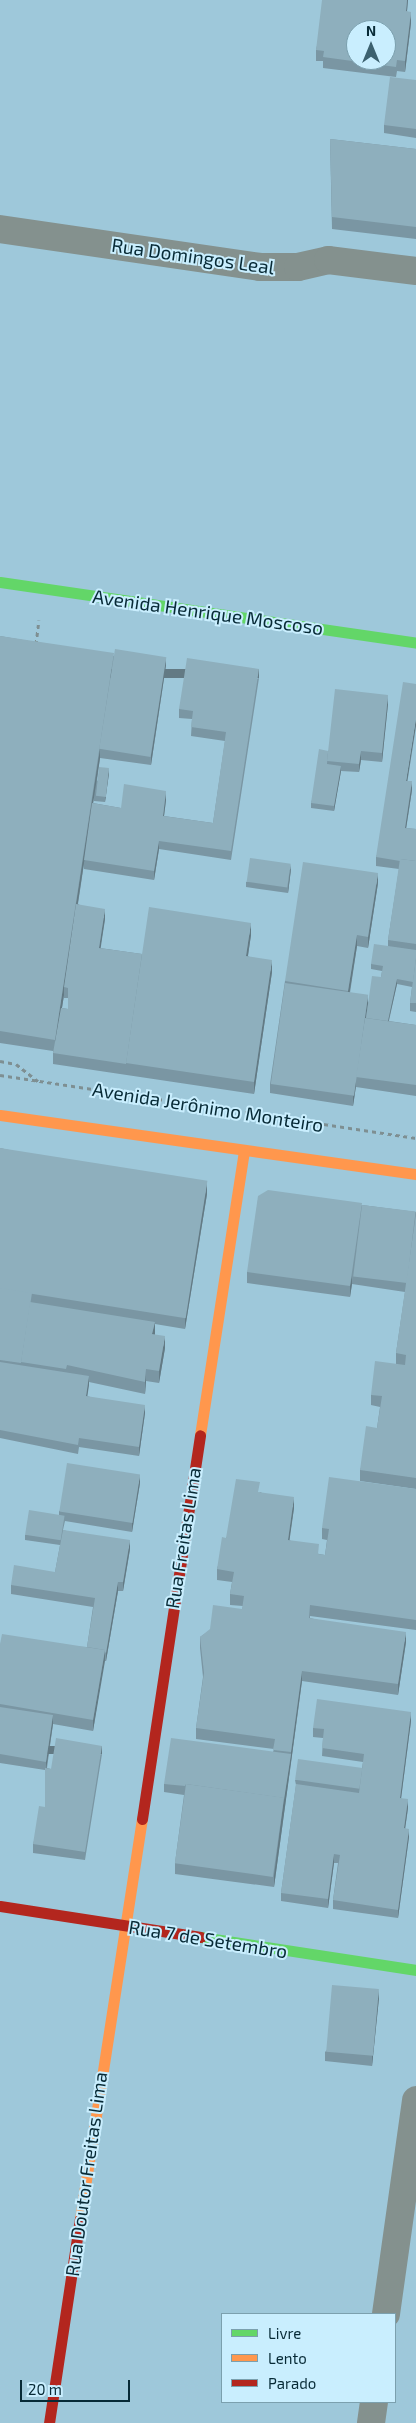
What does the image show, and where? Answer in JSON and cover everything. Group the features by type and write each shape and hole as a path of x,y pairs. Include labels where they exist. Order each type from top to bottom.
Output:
{"street":[{"name":"Rua Domingos Leal","path":"0,229 260,268 298,268 328,260 416,271"},
{"name":"Avenida Henrique Moscoso","path":"0,582 416,643"},
{"name":"Avenida Jerônimo Monteiro","path":"0,1115 416,1174"},
{"name":"Rua Freitas Lima","path":"122,1926 244,1150"},
{"name":"Rua 7 de Setembro","path":"0,1906 416,1970"},
{"name":"Rua Doutor Freitas Lima","path":"49,2423 122,1926"},
{"path":"386,2313 416,2100"},
{"path":"371,2423 374,2403"}],"path":[{"path":"0,1061 16,1064 39,1081"},
{"name":"Avenida Jerônimo Monteiro","path":"0,1076 416,1138"}],"building":[{"path":"322,0 407,0 406,11 411,12 405,61 397,60 396,67 396,20 346,20 346,60 323,57 324,51 316,50"},
{"path":"390,77 416,80 416,129 384,125"},
{"path":"330,139 416,149 416,227 332,217"},
{"path":"0,636 114,653 55,1040 0,1031"},
{"path":"115,649 166,657 151,757 99,749"},
{"path":"187,658 259,669 231,851 159,841 154,871 84,860 92,803 121,808 124,784 166,791 163,816 213,823 226,732 191,727 193,711 179,709"},
{"path":"403,682 416,684 416,718 406,781 412,781 405,828 416,829 416,861 400,859 400,861 376,857"},
{"path":"335,689 388,695 382,753 361,751 359,764 327,761"},
{"path":"319,749 328,751 327,764 341,766 334,806 311,803"},
{"path":"99,767 109,768 106,797 96,796"},
{"path":"250,858 291,864 287,887 247,882"},
{"path":"400,859 416,861 416,944 388,940"},
{"path":"303,862 378,873 368,937 357,935 348,991 285,981"},
{"path":"76,904 105,909 99,948 142,954 126,1064 53,1053 61,1008 68,1009 68,988 64,987"},
{"path":"149,907 251,923 246,956 272,960 254,1082 126,1063"},
{"path":"374,944 416,950 413,982 397,979 388,1021 366,1018 372,976 381,977 383,966 371,964"},
{"path":"416,958 416,1003 410,1003"},
{"path":"285,983 368,995 354,1096 271,1084"},
{"path":"365,1018 416,1025 416,1085 356,1077"},
{"path":"0,1148 207,1181 186,1318 0,1289"},
{"path":"268,1190 362,1203 350,1286 247,1272 258,1196"},
{"path":"362,1205 416,1212 407,1283 353,1276"},
{"path":"416,1214 416,1478 360,1470 366,1426 377,1428 382,1396 371,1395 375,1361 405,1365 406,1355 396,1353"},
{"path":"0,1288 32,1293 21,1363 0,1360"},
{"path":"30,1302 155,1322 152,1334 165,1336 159,1371 146,1369 145,1382 67,1365 66,1369 21,1362"},
{"path":"0,1362 89,1376 86,1396 145,1405 139,1447 79,1438 78,1445 0,1430"},
{"path":"67,1463 140,1475 132,1523 59,1511"},
{"path":"329,1477 416,1489 416,1620 310,1605 309,1618 406,1632 398,1684 302,1671 291,1752 273,1750 275,1739 196,1728 204,1673 200,1637 210,1629 213,1605 242,1609 244,1596 230,1594 234,1572 217,1569 222,1537 226,1538 236,1479 260,1482 258,1492 294,1497 288,1540 319,1544 318,1554 325,1555 329,1529 322,1528"},
{"path":"29,1510 65,1516 61,1540 25,1535"},
{"path":"63,1530 130,1540 123,1582 118,1582 106,1653 105,1650 87,1647 95,1598 11,1585 14,1565 55,1572"},
{"path":"2,1634 105,1650 93,1720 0,1704 0,1644"},
{"path":"317,1699 411,1712 400,1798 408,1799 404,1828 409,1829 398,1910 333,1900 340,1855 334,1854 328,1899 281,1893 296,1784 359,1793 364,1754 322,1748 324,1729 313,1728"},
{"path":"0,1707 53,1715 46,1762 0,1754"},
{"path":"56,1738 102,1746 85,1852 33,1844 39,1806 45,1807 45,1768 51,1769"},
{"path":"171,1738 291,1754 284,1800 284,1798 186,1784 185,1786 164,1784"},
{"path":"298,1759 362,1768 359,1789 295,1780"},
{"path":"186,1784 284,1798 273,1877 175,1863"},
{"path":"332,1985 379,1989 373,2056 326,2052"}],"traffic: fast":[{"path":"0,582 416,643"},
{"path":"201,1937 416,1970"}],"traffic: slow":[{"path":"0,1115 416,1174"},
{"path":"200,1435 244,1150"},
{"path":"80,2219 142,1819"}],"traffic: jam":[{"path":"142,1819 200,1435"},
{"path":"0,1906 201,1937"},
{"path":"49,2423 80,2219"}]}
